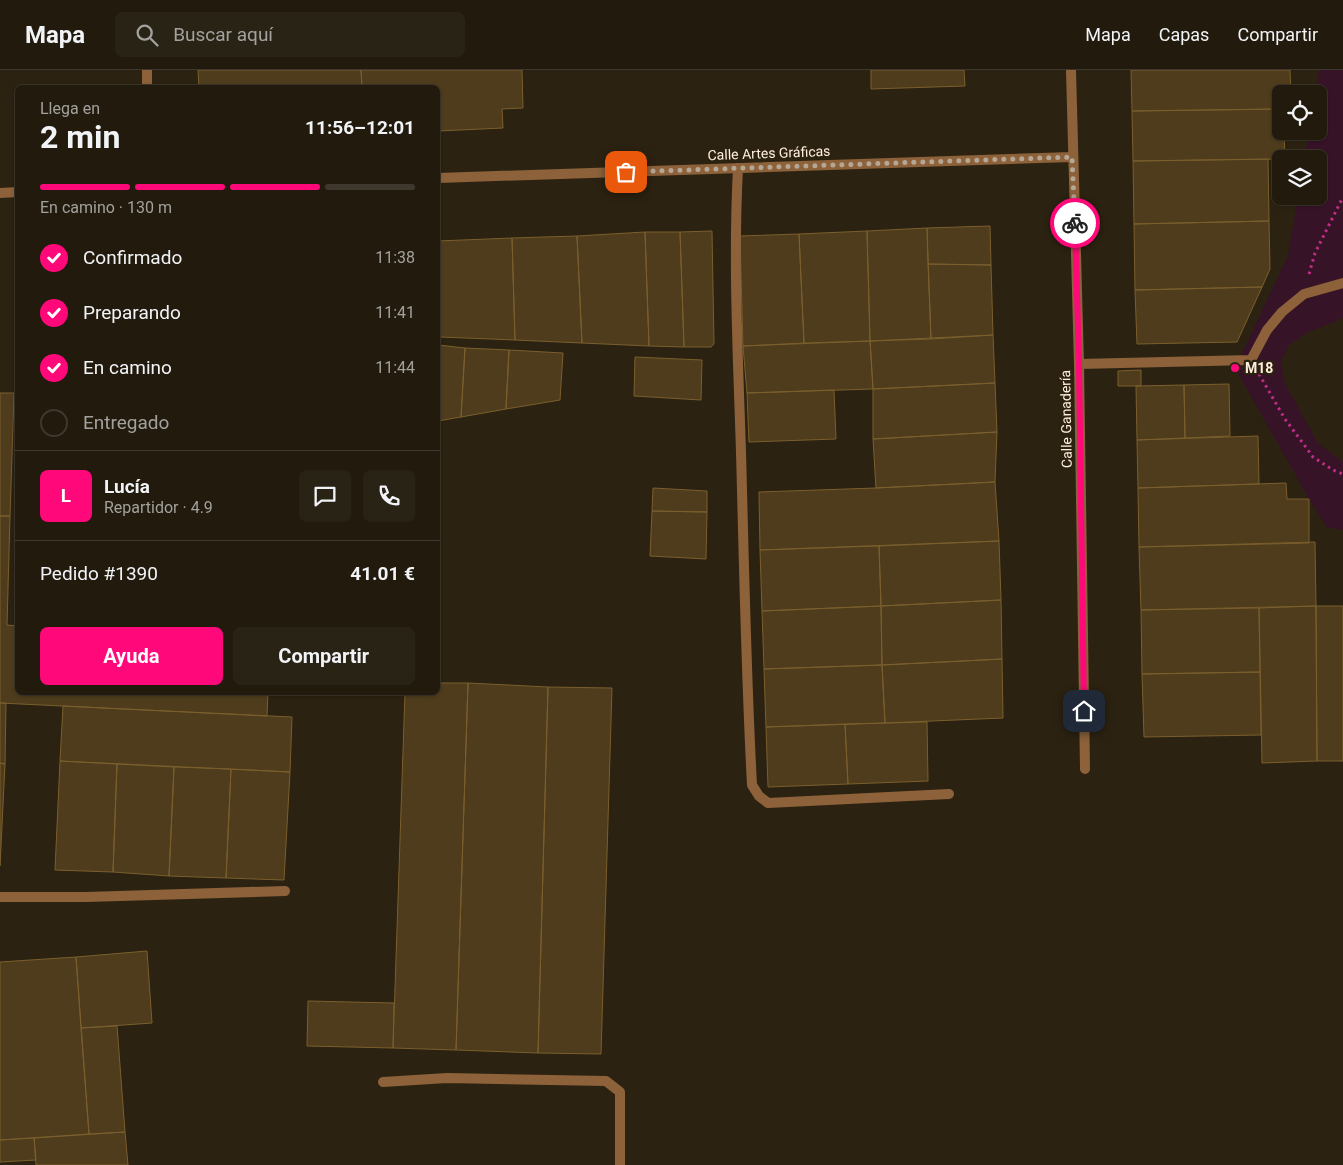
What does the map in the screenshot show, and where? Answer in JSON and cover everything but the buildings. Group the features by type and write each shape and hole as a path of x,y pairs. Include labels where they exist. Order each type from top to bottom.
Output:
{"street":[{"path":"146,70 147,85"},
{"name":"Calle Ganadería","path":"1071,70 1079,364 1085,769"},
{"name":"Calle Artes Gráficas","path":"440,178 1072,157"},
{"path":"738,168 735,222 737,327 752,786 759,796 768,803 949,794"},
{"path":"0,193 15,192"},
{"path":"1079,364 1251,360 1267,330 1282,312 1304,294 1343,283"},
{"path":"0,897 86,897 284,891"},
{"path":"383,1082 447,1078 606,1081 620,1092 620,1165"}],"path":[{"path":"1304,294 1315,253 1343,197"},
{"path":"1251,360 1285,419 1313,457 1343,474"}],"shaded area":[{"path":"1319,70 1343,70 1343,318 1307,333 1289,345 1281,361 1285,384 1318,443 1343,462 1343,530 1327,527 1309,499 1235,368 1288,256 1296,205 1327,205 1327,150 1306,150 1307,140 1327,140 1327,85 1316,85"}],"way so far":[{"path":"626,172 1072,157 1075,223"}],"place":[{"name":"M18","path":"1235,368"}],"route":[{"path":"1075,223 1084,711"}]}
